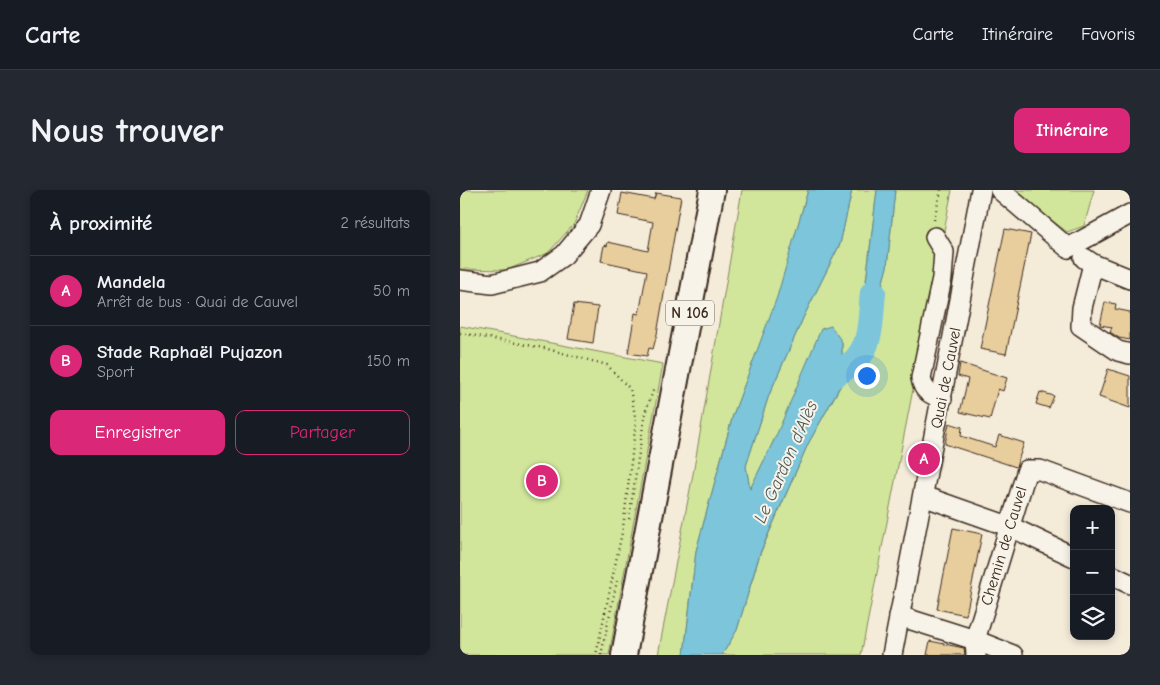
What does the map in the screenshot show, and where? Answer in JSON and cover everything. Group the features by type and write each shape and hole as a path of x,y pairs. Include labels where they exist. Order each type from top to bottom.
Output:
{"main road":[{"name":"N 106","path":"624,655 712,190"}],"street":[{"path":"460,280 492,284 540,272 564,255 589,225 601,190"},
{"name":"Quai de Cauvel","path":"892,655 981,190"},
{"path":"1000,190 1068,248 1093,264 1130,279"},
{"path":"1068,248 1130,214"},
{"path":"935,237 944,252 942,278 921,378 922,385 928,393 942,399"},
{"path":"1093,264 1082,308 1081,326 1118,351 1130,354"},
{"name":"Chemin de Cauvel","path":"975,647 1028,470 1040,470 1130,503"},
{"path":"923,496 1011,527 1070,555"},
{"path":"1115,577 1130,584"},
{"path":"900,616 975,647 1013,655"}],"path":[{"path":"935,237 930,236 941,190"},
{"path":"460,333 544,348 607,365 630,389 636,421 623,528 596,655"}],"green space":[{"path":"460,190 588,190 574,224 548,253 507,270 460,269"},
{"path":"742,190 808,190 778,297 733,415 696,551 684,655 658,655 693,474"},
{"path":"852,190 877,190 865,290 870,328 887,267 895,190 952,190 861,655 722,655 737,630 760,554 808,444 854,362 842,361 842,342 776,436 750,490 746,466 769,395 804,316 840,244"},
{"path":"1013,190 1094,190 1084,226 1067,232"},
{"path":"460,326 663,364 609,655 460,655"}],"water":[{"path":"808,190 852,190 840,244 804,316 769,395 746,466 750,489 776,436 821,329 831,326 842,342 842,361 854,361 808,444 760,553 737,630 722,655 684,655 696,551 733,415 777,297"},
{"path":"877,190 895,190 887,267 870,329 865,290"}],"building":[{"path":"622,193 654,199 656,193 681,197 657,334 653,349 649,348 647,356 628,353 635,313 639,314 647,271 601,261 604,245 607,246 608,242 648,251 653,222 618,215"},
{"path":"1005,229 1031,234 1006,354 980,349"},
{"path":"1105,302 1116,304 1115,309 1130,312 1130,340 1119,338 1110,332 1112,327 1100,325"},
{"path":"574,304 598,307 593,343 568,339"},
{"path":"960,363 1007,378 1003,391 998,389 990,419 960,412 968,379 958,376"},
{"path":"1108,369 1130,376 1130,408 1099,397"},
{"path":"1040,392 1054,396 1049,408 1036,404"},
{"path":"949,423 962,427 961,436 995,447 999,435 1024,443 1016,467 945,444"},
{"path":"953,528 982,534 966,615 937,609"},
{"path":"930,641 964,648 965,655 927,655"}],"waterway":[{"name":"Le Gardon d'Alès","path":"826,382 855,361 861,354 870,329 873,293"}],"place":[{"name":"Mandela","path":"924,459"},
{"name":"Stade Raphaël Pujazon","path":"542,481"}]}
